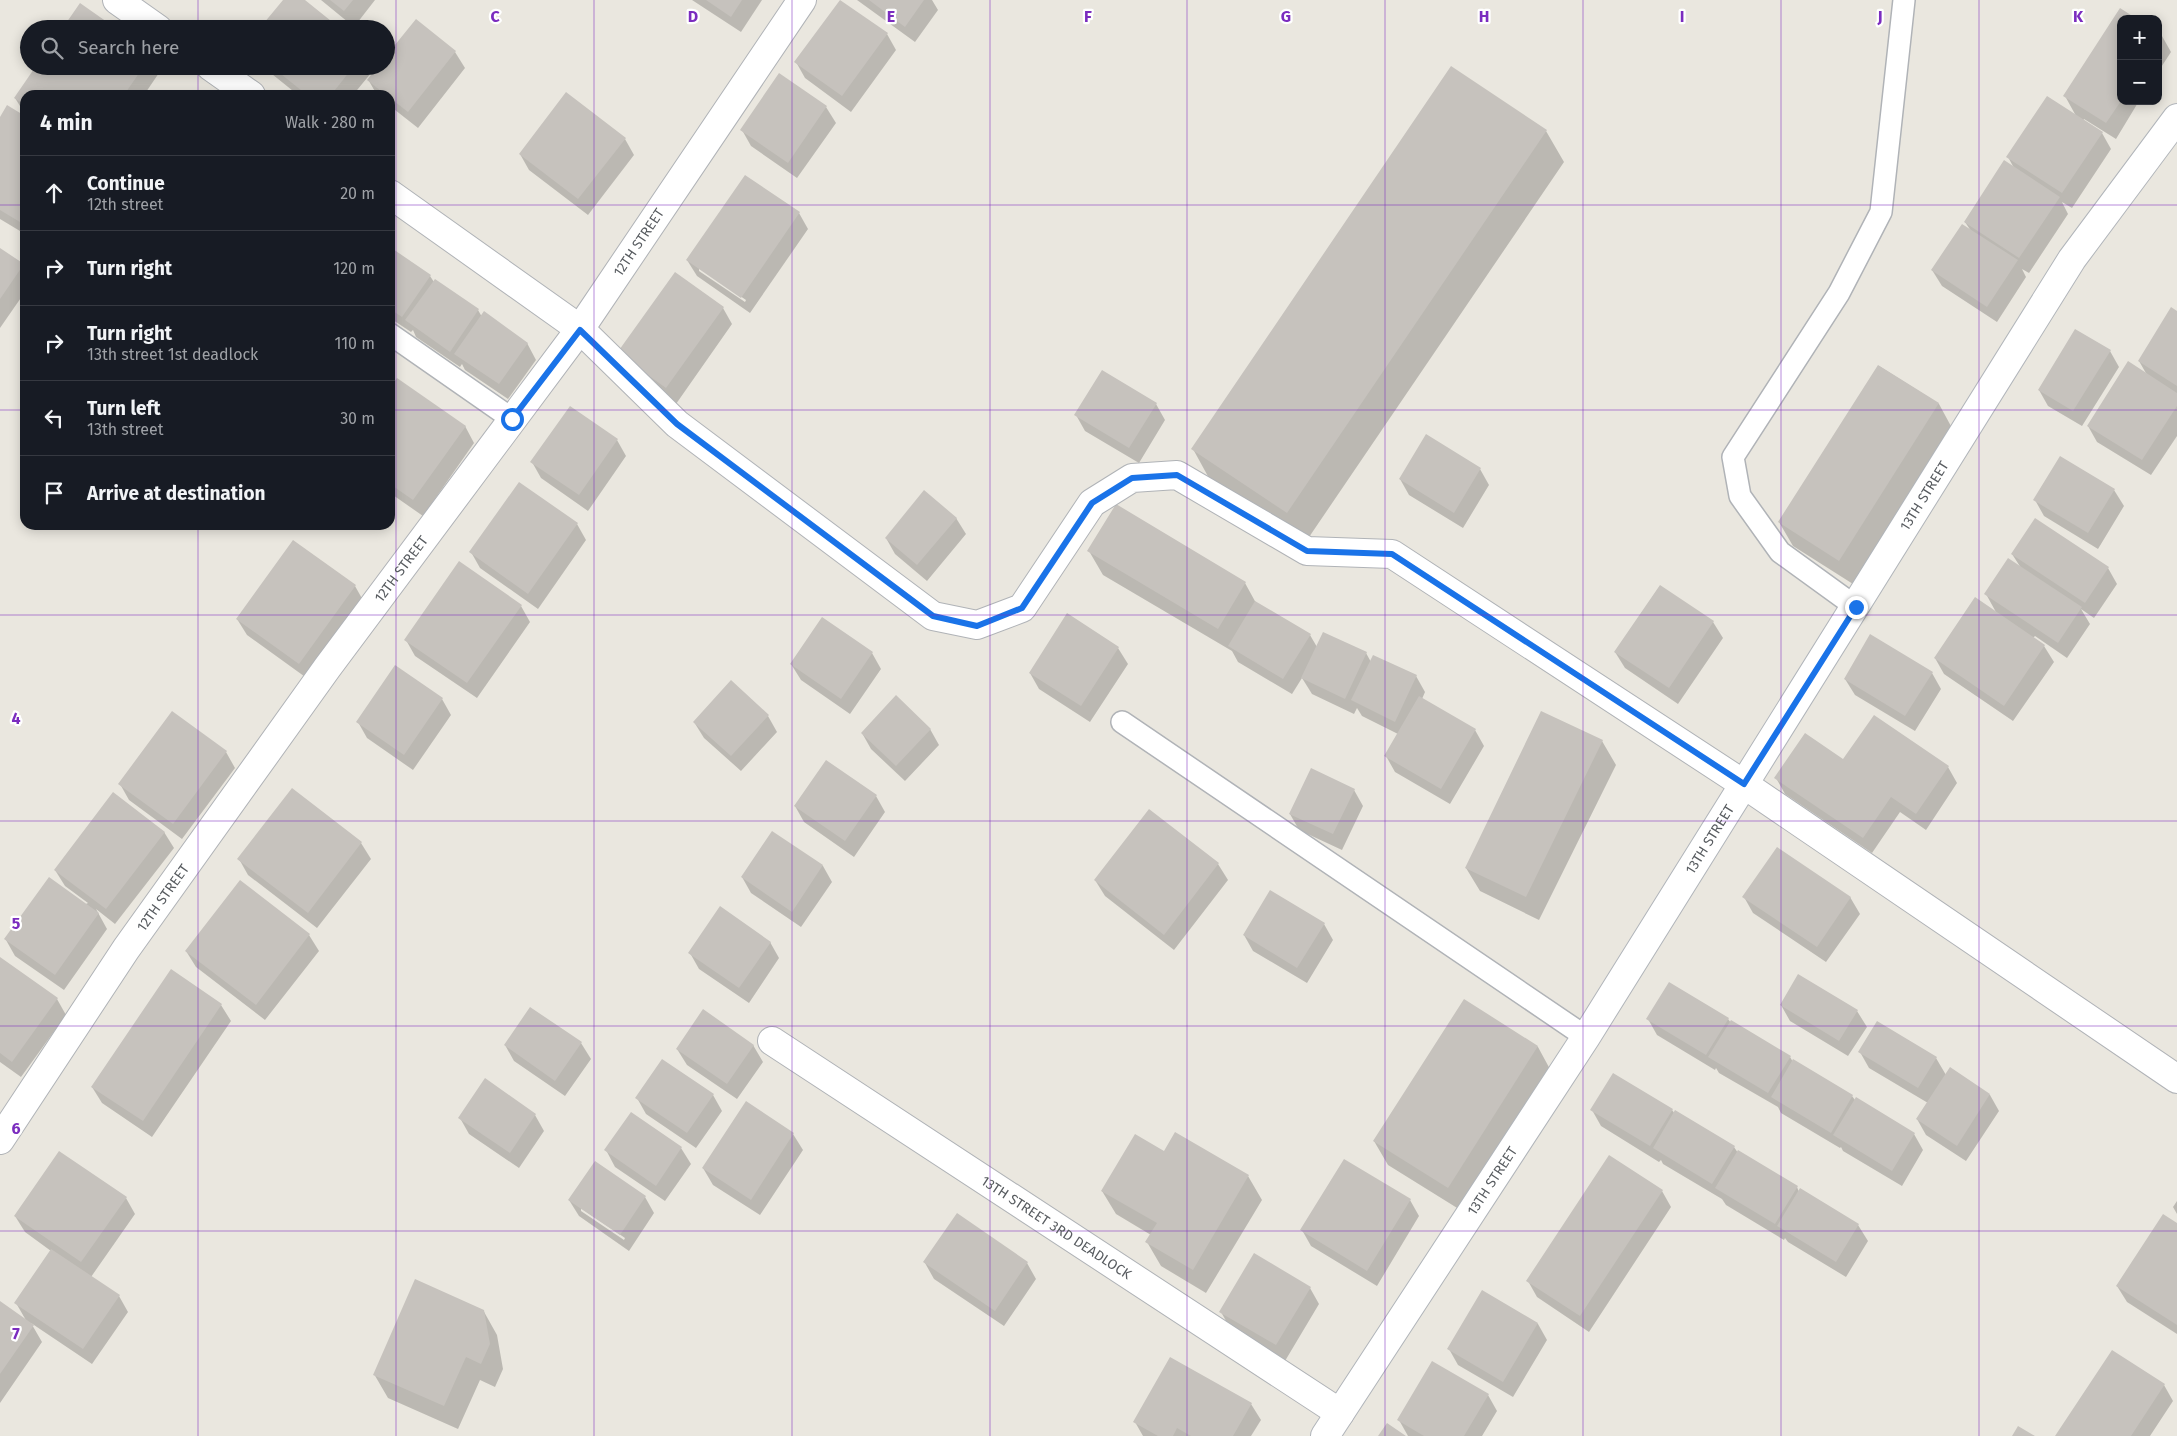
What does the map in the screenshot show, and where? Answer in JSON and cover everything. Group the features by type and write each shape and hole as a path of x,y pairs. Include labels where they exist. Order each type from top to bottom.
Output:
{"street":[{"path":"117,0 145,20"},
{"name":"12TH STREET","path":"0,1140 126,949 327,668 580,330 802,0"},
{"path":"223,75 244,90"},
{"name":"13TH STREET","path":"1325,1436 1586,1037 2072,259 2177,118"},
{"path":"395,198 580,330 677,424 933,616 977,626 1022,608 1092,503 1132,478 1177,475 1307,551 1392,554 1744,784 2177,1079"},
{"name":"13TH STREET 3RD DEADLOCK","path":"772,1041 1340,1412"}],"lane":[{"path":"1856,607 1780,552 1740,496 1733,457 1838,294 1880,212 1904,0"},
{"path":"395,337 512,419"},
{"path":"1122,722 1586,1037"}],"building":[{"path":"283,0 305,0 330,20 266,20"},
{"path":"330,0 353,0 344,11"},
{"path":"706,0 742,0 731,17"},
{"path":"840,0 888,33 842,96 794,62"},
{"path":"869,0 924,0 905,27"},
{"path":"80,3 104,20 68,20"},
{"path":"2120,8 2131,15 2117,15 2118,105 2106,123 2063,96"},
{"path":"416,19 456,51 408,112 395,102 395,90 380,90 367,80 371,75 395,75 395,45"},
{"path":"1451,66 1547,130 1287,513 1191,449"},
{"path":"779,73 827,106 788,163 740,130"},
{"path":"30,75 138,75 127,90 20,90 20,102 14,98"},
{"path":"282,75 347,75 335,90 301,90"},
{"path":"566,92 626,138 578,199 519,154"},
{"path":"2047,96 2103,132 2062,193 2006,157"},
{"path":"7,105 20,113 20,222 0,210 0,117"},
{"path":"2004,160 2060,197 2019,258 1964,222"},
{"path":"745,175 800,212 741,298 686,260"},
{"path":"1962,224 2018,260 1987,307 1931,270"},
{"path":"0,248 20,261 20,270 0,299"},
{"path":"395,250 431,275 402,317 395,312"},
{"path":"675,272 724,307 666,388 617,353"},
{"path":"435,279 479,309 450,352 405,320"},
{"path":"2171,307 2177,311 2177,386 2138,361"},
{"path":"484,311 528,343 499,384 454,354"},
{"path":"2075,329 2111,350 2073,411 2038,390"},
{"path":"2128,361 2177,393 2177,406 2142,460 2087,426"},
{"path":"1878,365 1939,403 1839,561 1778,522"},
{"path":"1102,370 1157,403 1129,448 1074,415"},
{"path":"397,378 466,426 413,500 395,487 395,381"},
{"path":"570,406 618,439 579,495 530,462"},
{"path":"1426,434 1481,468 1454,513 1399,479"},
{"path":"2060,456 2115,489 2088,533 2033,500"},
{"path":"519,482 578,523 528,594 469,552"},
{"path":"924,490 957,518 917,565 885,538"},
{"path":"1116,504 1246,582 1218,629 1087,551"},
{"path":"2035,518 2109,567 2085,603 2011,554"},
{"path":"293,540 356,585 299,664 236,619"},
{"path":"2008,558 2082,607 2058,643 1984,594"},
{"path":"459,561 522,605 467,683 404,640"},
{"path":"1660,585 1714,621 1669,688 1614,652"},
{"path":"1975,597 2045,645 2004,706 1934,658"},
{"path":"1255,601 1311,634 1283,679 1228,646"},
{"path":"1067,613 1119,647 1081,706 1029,673"},
{"path":"822,617 873,652 841,699 790,664"},
{"path":"1323,632 1367,652 1345,699 1301,678"},
{"path":"1870,634 1933,672 1905,716 1844,679"},
{"path":"1373,655 1417,675 1395,722 1351,700"},
{"path":"395,665 443,698 404,755 356,722"},
{"path":"731,680 769,715 731,756 693,722"},
{"path":"896,695 931,729 896,766 861,733"},
{"path":"1419,696 1476,729 1441,789 1384,756"},
{"path":"172,711 227,751 173,824 118,784"},
{"path":"1541,711 1603,740 1526,897 1465,868"},
{"path":"1874,715 1949,766 1916,814 1891,797 1863,838 1774,778 1805,733 1843,759"},
{"path":"826,760 877,795 845,841 794,806"},
{"path":"1311,768 1355,789 1333,834 1289,814"},
{"path":"292,788 362,842 308,913 237,859"},
{"path":"113,792 165,832 106,909 54,870"},
{"path":"1149,809 1219,863 1164,935 1094,880"},
{"path":"772,831 823,865 792,912 741,877"},
{"path":"1777,847 1851,897 1817,947 1742,897"},
{"path":"49,877 99,913 55,975 4,939"},
{"path":"240,880 310,934 256,1005 185,951"},
{"path":"1270,890 1325,923 1297,968 1243,935"},
{"path":"720,906 771,942 739,988 688,953"},
{"path":"0,957 58,998 12,1062 0,1053"},
{"path":"171,969 222,1004 143,1121 91,1087"},
{"path":"1798,974 1858,1010 1839,1041 1780,1005"},
{"path":"1669,982 1729,1018 1706,1055 1646,1019"},
{"path":"1464,999 1538,1046 1448,1188 1373,1141"},
{"path":"530,1007 582,1042 555,1081 504,1045"},
{"path":"703,1009 754,1045 727,1084 676,1049"},
{"path":"1731,1020 1791,1056 1768,1093 1708,1057"},
{"path":"1877,1021 1937,1057 1918,1088 1858,1052"},
{"path":"662,1059 714,1094 687,1133 635,1098"},
{"path":"1793,1059 1853,1095 1831,1133 1771,1097"},
{"path":"1950,1067 1990,1094 1957,1146 1916,1119"},
{"path":"1613,1073 1673,1109 1650,1146 1590,1110"},
{"path":"485,1078 536,1114 510,1153 458,1118"},
{"path":"1856,1097 1915,1133 1892,1171 1833,1135"},
{"path":"746,1101 794,1133 751,1200 702,1168"},
{"path":"1675,1110 1735,1146 1712,1184 1653,1148"},
{"path":"631,1112 682,1147 656,1186 604,1150"},
{"path":"1175,1132 1249,1175 1193,1270 1145,1242 1157,1223 1101,1191 1135,1134 1164,1151"},
{"path":"1738,1150 1798,1186 1775,1224 1715,1188"},
{"path":"59,1151 127,1197 81,1262 14,1216"},
{"path":"1609,1155 1663,1190 1580,1316 1526,1281"},
{"path":"1344,1159 1411,1199 1367,1271 1300,1230"},
{"path":"595,1161 646,1196 620,1235 568,1200"},
{"path":"1800,1188 1859,1224 1836,1262 1777,1226"},
{"path":"957,1213 1028,1262 995,1311 923,1262"},
{"path":"2163,1214 2177,1223 2177,1325 2116,1286"},
{"path":"51,1249 120,1295 83,1349 14,1303"},
{"path":"1254,1253 1311,1287 1276,1345 1219,1312"},
{"path":"415,1279 484,1310 490,1344 481,1364 466,1357 444,1406 373,1375"},
{"path":"1482,1290 1538,1323 1503,1382 1447,1349"},
{"path":"0,1301 34,1325 0,1374"},
{"path":"2112,1350 2165,1384 2131,1436 2055,1436"},
{"path":"1170,1357 1252,1403 1233,1436 1191,1436 1177,1428 1173,1436 1158,1436 1133,1422"},
{"path":"1432,1361 1489,1394 1464,1436 1424,1436 1397,1420"},
{"path":"1387,1423 1406,1436 1378,1436"},
{"path":"2018,1426 2035,1436 2012,1436"}],"route":[{"path":"512,419 580,330 677,424 933,616 977,626 1022,608 1092,503 1132,478 1177,475 1307,551 1392,554 1744,784 1856,607"}]}
